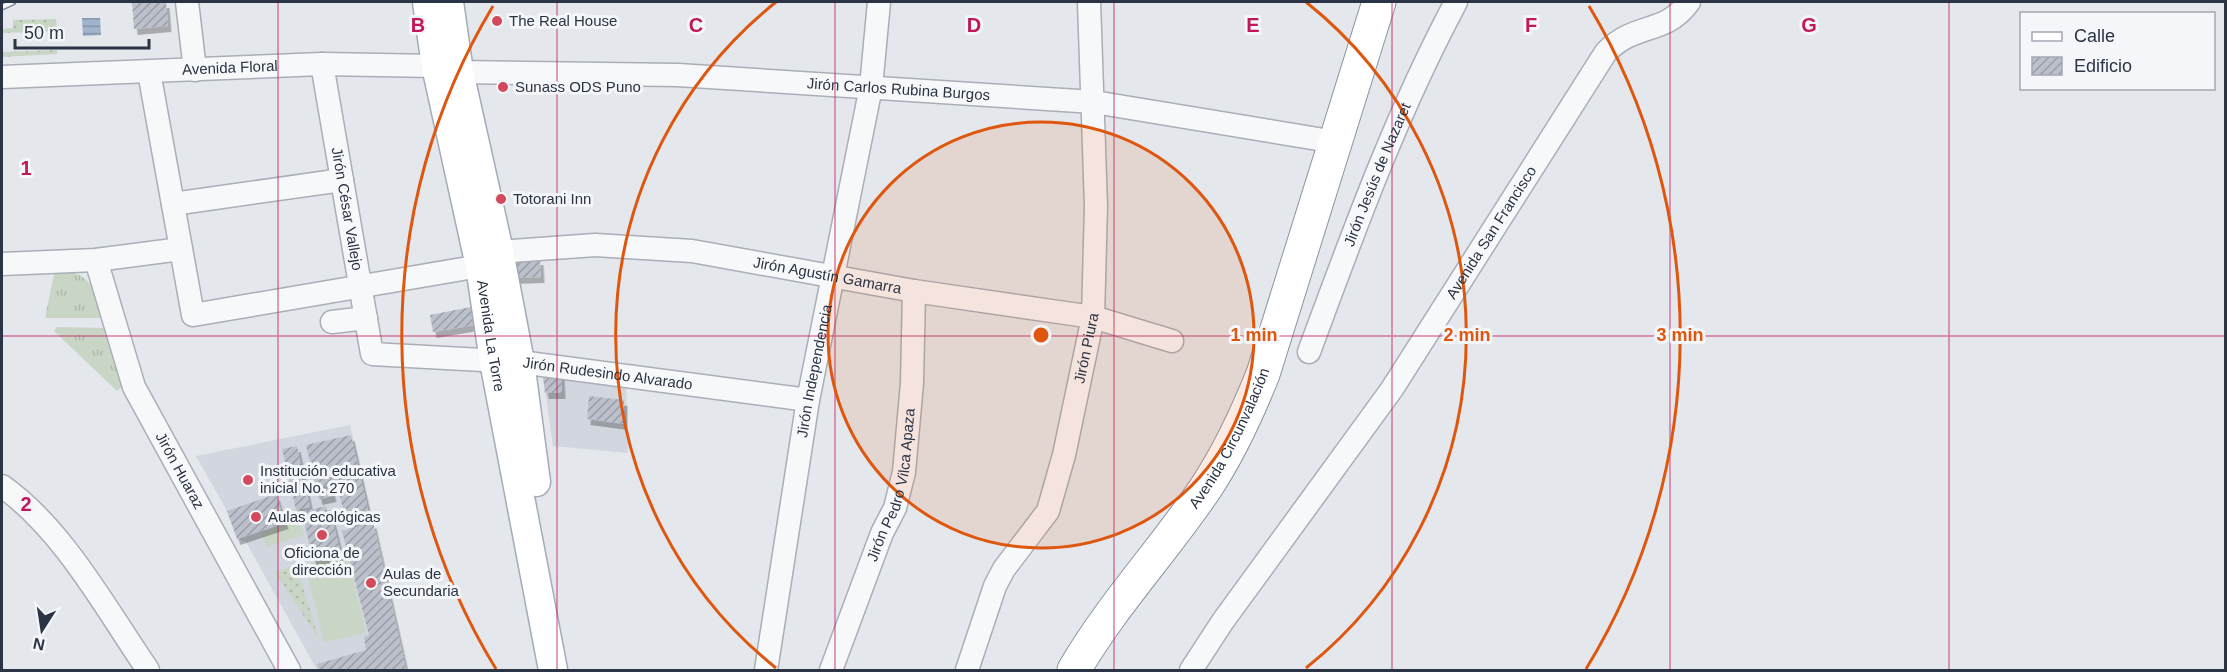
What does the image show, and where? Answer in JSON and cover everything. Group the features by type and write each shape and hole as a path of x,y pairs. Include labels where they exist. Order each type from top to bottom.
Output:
{"highway":[{"name":"Avenida Circunvalación","path":"1074,670 1092,640 1207,487 1242,426 1263,374 1378,2"}],"main road":[{"name":"Avenida La Torre","path":"428,2 447,69 507,362 532,462 567,670"},
{"name":"Avenida La Torre","path":"447,69 449,2"},
{"name":"Avenida La Torre","path":"507,362 553,670"}],"street":[{"path":"187,2 195,70"},
{"name":"Jirón Independencia","path":"766,670 808,400 871,87 879,2"},
{"name":"Jirón Piura","path":"967,670 995,586 1004,569 1048,511 1064,455 1093,317 1094,102 1089,2"},
{"name":"Jirón Jesús de Nazaret","path":"1309,352 1382,156 1427,57 1456,2"},
{"name":"Avenida San Francisco","path":"1191,670 1223,621 1392,388 1606,52 1630,33 1671,21 1689,2"},
{"name":"Avenida Floral","path":"2,77 322,64 447,69"},
{"name":"Jirón César Vallejo","path":"322,64 372,354"},
{"name":"Jirón Carlos Rubina Burgos","path":"447,69 678,75 1094,102 1336,142"},
{"path":"2,264 96,260 181,249 149,72"},
{"path":"173,204 342,180"},
{"name":"Jirón Agustín Gamarra","path":"181,249 193,315 361,286 486,257 596,245 692,251 914,291 1093,317 1172,341"},
{"name":"Jirón Huaraz","path":"96,260 132,382 289,670"},
{"name":"Jirón Pedro Vilca Apaza","path":"831,670 878,542 895,508 904,472 912,382 914,291"},
{"path":"332,322 366,318"},
{"name":"Jirón Rudesindo Alvarado","path":"372,354 507,362 808,400"},
{"path":"2,486 23,504 56,539 148,670"}],"shaded area":[{"path":"542,369 626,381 628,453 553,446"},
{"path":"350,425 406,670 317,670 246,542 237,539 227,511 196,456"}],"green space":[{"path":"56,19 57,31 2,33 2,29 13,28 13,20"},
{"path":"57,50 57,54 2,57 2,52"},
{"path":"55,270 76,274 89,283 103,318 45,318"},
{"path":"57,327 106,328 124,385 117,391 54,331"},
{"path":"298,520 304,535 267,547 261,533"},
{"path":"347,555 366,633 324,642 305,565"},
{"path":"296,565 319,639 275,572"}],"water":[{"path":"82,18 100,18 101,35 83,36"}],"building":[{"path":"132,2 166,2 168,26 134,29"},
{"path":"540,259 541,277 510,278 508,260"},
{"path":"471,307 475,325 433,332 430,315"},
{"path":"542,369 561,372 562,393 545,393"},
{"path":"589,396 624,400 624,424 587,419"},
{"path":"351,435 370,518 346,523 337,483 316,488 306,445"},
{"path":"297,446 310,507 296,510 282,449"},
{"path":"331,488 333,496 319,499 317,491"},
{"name":"Aulas ecológicas","path":"276,494 285,523 237,539 227,511"},
{"name":"Oficiona de dirección","path":"326,506 327,511 330,510 341,554 313,560 303,516 307,516 305,511"},
{"name":"Aulas de Secundaria","path":"373,522 406,670 319,670 317,664 366,650 364,637 369,635 342,531"}],"railway":[{"path":"2,7 13,2"}],"place":[{"name":"The Real House","path":"497,21"},
{"name":"Sunass ODS Puno","path":"503,87"},
{"name":"Totorani Inn","path":"501,199"},
{"name":"Institución educativa inicial No. 270","path":"248,480"},
{"name":"Aulas ecológicas","path":"256,517"},
{"name":"Oficiona de dirección","path":"322,535"},
{"name":"Aulas de Secundaria","path":"371,583"}]}
